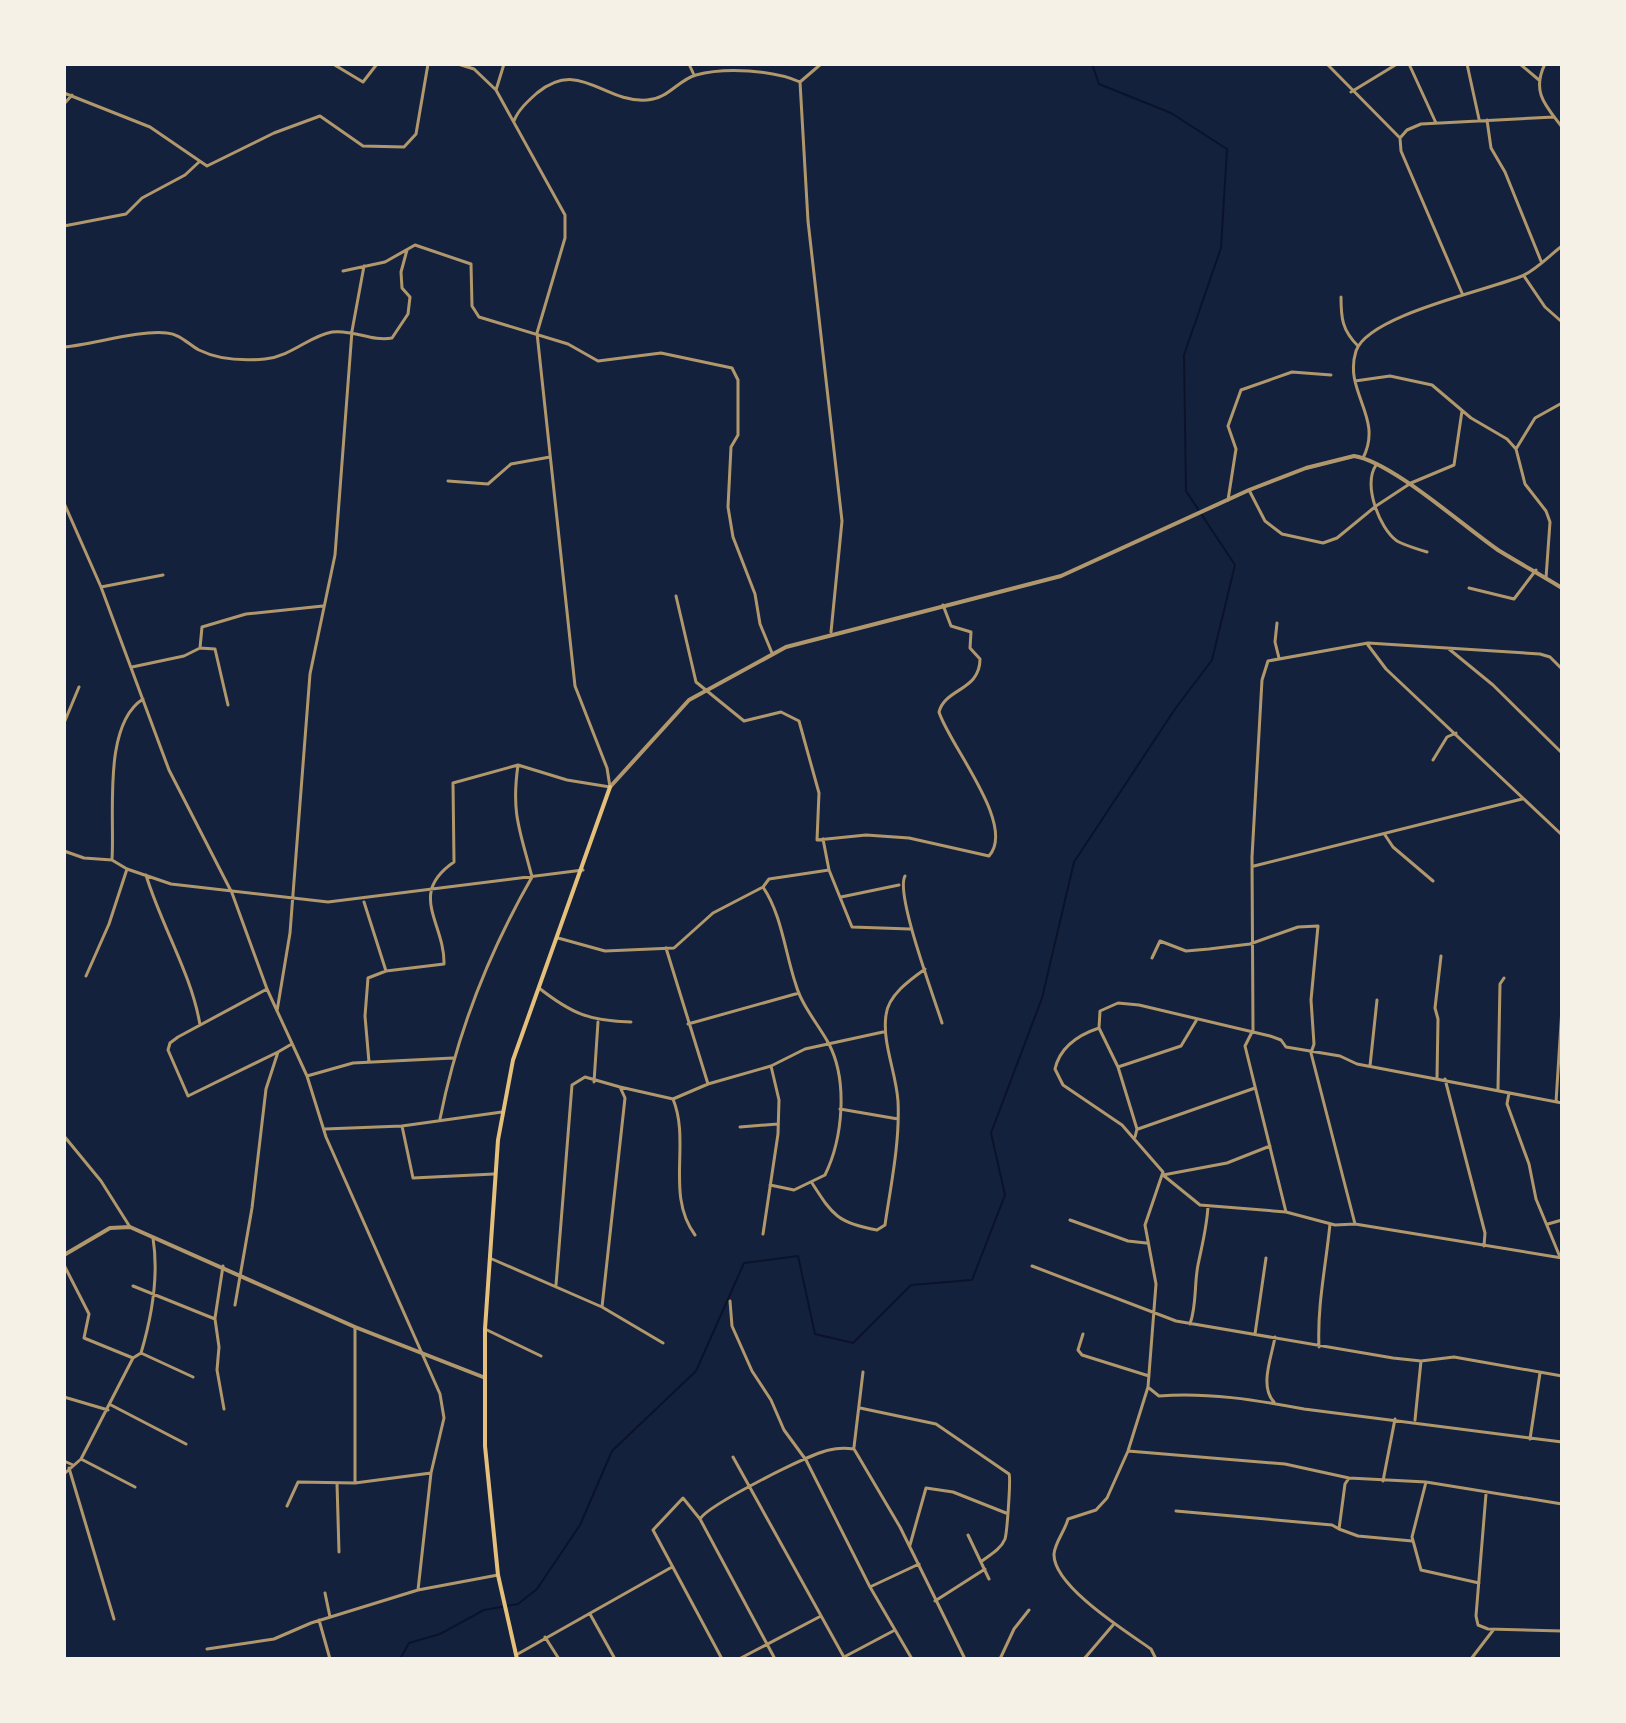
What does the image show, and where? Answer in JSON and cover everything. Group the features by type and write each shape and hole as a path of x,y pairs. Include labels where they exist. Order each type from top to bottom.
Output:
{"main road":[{"path":"516,1657 498,1575 485,1446 483,1377 494,1174 513,1060 610,787"}],"street":[{"path":"333,64 363,82 377,64"},
{"path":"64,93 150,127 207,166 262,138 320,116 363,146 404,147 416,134 428,64"},
{"path":"458,64 474,69 496,90 562,205 566,228 537,333 575,686 607,768 610,787"},
{"path":"496,90 504,64"},
{"path":"689,64 694,75"},
{"path":"800,82 821,64"},
{"path":"1327,64 1351,92 1400,138 1401,151 1462,293"},
{"path":"1351,92 1397,64"},
{"path":"1409,64 1436,123"},
{"path":"1467,64 1479,119"},
{"path":"1520,64 1540,81"},
{"path":"1545,64 1540,81 1540,98 1562,127"},
{"path":"514,121 531,98 552,81 581,80 626,99 649,100 666,95 694,75 774,75 800,82"},
{"path":"800,82 808,221 842,521 831,632"},
{"path":"64,104 73,94"},
{"path":"1400,138 1407,130 1436,123 1554,117"},
{"path":"1487,120 1491,148 1505,172 1541,261"},
{"path":"64,226 126,214 142,198 185,175 199,162"},
{"path":"343,271 397,257 407,248 423,246 471,264 474,313 487,320 568,344 598,361 661,353 732,368 738,380 738,435 731,447 728,507 733,537 755,594 760,624 772,653"},
{"path":"1358,346 1399,319 1462,293 1524,276 1562,246"},
{"path":"64,347 169,333 218,357 268,358 305,347 314,338 352,331 381,340 392,338 408,314 410,297 402,288 401,272 407,248"},
{"path":"277,1011 293,899 310,674 335,555 352,331 364,266"},
{"path":"1524,276 1545,307 1562,322"},
{"path":"1341,297 1341,321 1347,335 1358,346 1355,381 1372,435 1363,458"},
{"path":"1228,500 1236,449 1228,426 1241,390 1292,372 1331,375"},
{"path":"1355,381 1390,376 1432,385 1462,411 1507,439 1516,449 1525,484 1546,511 1550,522 1546,578"},
{"path":"1516,449 1535,418 1562,403"},
{"path":"1249,490 1265,521 1282,534 1307,542 1337,538 1376,506 1411,483 1454,465 1462,411"},
{"path":"610,787 689,700 772,653 831,632 1007,592 1061,576 1249,490 1306,468 1354,456 1411,483 1438,507 1501,552 1562,588"},
{"path":"448,481 488,484 511,464 550,457"},
{"path":"1376,465 1370,479 1376,506 1389,534 1399,542 1427,552"},
{"path":"64,503 101,587 169,770 232,893 290,1045 307,1076 325,1129 444,1408 431,1473 418,1590"},
{"path":"1469,588 1514,599 1536,570"},
{"path":"101,587 163,575"},
{"path":"676,596 696,682 703,690 744,721 781,712 799,721 819,793 815,837 866,835 909,838 985,856 995,849 987,798 946,734 939,712 949,698 970,685 980,665 970,648 971,632 951,626 943,605"},
{"path":"200,648 202,627 246,614 323,606"},
{"path":"1277,623 1275,642 1279,658"},
{"path":"1368,643 1386,669 1562,835"},
{"path":"1286,1212 1245,1046 1251,1033 1262,680 1268,661 1368,643 1540,654 1550,657 1562,669"},
{"path":"132,667 184,656 200,648 215,649 228,705"},
{"path":"1449,649 1493,685 1562,753"},
{"path":"64,723 79,687"},
{"path":"112,860 111,796 117,750 135,704 143,699"},
{"path":"1433,760 1447,737 1456,733"},
{"path":"369,1062 365,1016 368,978 386,971 444,964 432,919 433,889 435,877 454,862 453,783 518,765 567,780 610,787"},
{"path":"440,1119 453,1058 499,934 532,877 517,831 513,801 518,765"},
{"path":"1254,866 1522,799"},
{"path":"1385,835 1393,847 1433,881"},
{"path":"823,839 829,870 852,927 910,929"},
{"path":"64,851 84,858 112,860 127,869 171,884 293,899 363,900 583,870"},
{"path":"86,976 109,924 127,869"},
{"path":"558,938 605,951 674,948 713,913 763,887 769,879 786,874 829,870"},
{"path":"146,875 158,917 196,1001 200,1025"},
{"path":"905,876 900,885 910,929 942,1023"},
{"path":"841,897 900,885"},
{"path":"763,887 772,900 799,993 834,1056 840,1109 831,1162 825,1175 794,1190 770,1185"},
{"path":"363,900 386,971"},
{"path":"1152,958 1160,941 1186,951 1253,942 1298,927 1318,926 1312,973 1314,1044 1311,1053 1355,1224"},
{"path":"666,948 708,1084"},
{"path":"1437,1078 1438,1019 1435,1008 1441,956"},
{"path":"812,1183 829,1212 859,1226 881,1229 885,1225 898,1119 895,1078 884,1031 886,1015 894,999 925,969"},
{"path":"1498,1089 1500,984 1504,978"},
{"path":"539,988 573,1013 598,1022 631,1022"},
{"path":"267,989 170,1043 168,1050 188,1096 290,1045"},
{"path":"688,1024 799,993"},
{"path":"1370,1066 1377,1000"},
{"path":"1135,1139 1137,1129 1118,1067 1099,1028 1100,1011 1118,1003 1139,1005 1281,1040 1286,1047 1311,1053 1340,1056 1370,1066 1562,1103"},
{"path":"1556,1102 1562,1008"},
{"path":"1118,1067 1181,1046 1196,1021"},
{"path":"594,1082 598,1022"},
{"path":"1099,1028 1077,1036 1061,1053 1055,1069 1063,1085 1119,1123 1163,1175 1200,1205 1286,1212 1330,1223 1355,1224 1561,1258 1536,1199 1529,1164 1507,1104 1509,1093"},
{"path":"556,1285 572,1085 585,1077 594,1082 673,1099 708,1084 771,1066 805,1049 884,1031"},
{"path":"235,1305 238,1272 252,1208 266,1089 278,1052"},
{"path":"307,1076 369,1062 453,1058"},
{"path":"763,1234 778,1124 779,1100 771,1066"},
{"path":"1445,1079 1485,1233 1484,1246"},
{"path":"602,1307 624,1111 624,1092 620,1087"},
{"path":"1137,1129 1255,1088"},
{"path":"673,1099 678,1130 679,1202 695,1235"},
{"path":"840,1109 898,1119"},
{"path":"325,1129 402,1126 502,1112"},
{"path":"740,1127 778,1124"},
{"path":"402,1126 413,1178 494,1174"},
{"path":"64,1136 101,1181 130,1227"},
{"path":"1163,1175 1227,1163 1270,1146"},
{"path":"1156,1659 1151,1649 1089,1606 1060,1573 1054,1559 1055,1548 1068,1519 1096,1510 1107,1498 1128,1451 1148,1387 1156,1284 1145,1225 1163,1175"},
{"path":"1190,1324 1196,1307 1198,1267 1205,1243 1208,1206"},
{"path":"1070,1220 1128,1241 1146,1243"},
{"path":"1548,1224 1562,1220"},
{"path":"1319,1347 1317,1314 1326,1274 1330,1223"},
{"path":"64,1255 110,1228 130,1227 238,1272 355,1327 483,1377"},
{"path":"64,1474 81,1459 133,1358 141,1353 150,1321 153,1238"},
{"path":"488,1258 602,1307 663,1343"},
{"path":"1255,1334 1266,1258"},
{"path":"64,1265 89,1314 84,1338 133,1358"},
{"path":"223,1266 215,1319 219,1347 217,1370 224,1409"},
{"path":"1032,1266 1155,1311 1161,1317 1190,1324 1275,1336 1319,1347 1421,1361 1454,1357 1562,1376"},
{"path":"133,1286 215,1319"},
{"path":"730,1301 732,1326 752,1371 771,1400 784,1430 806,1460 870,1587 912,1659"},
{"path":"355,1327 355,1483"},
{"path":"485,1329 541,1356"},
{"path":"1083,1334 1078,1350 1082,1355 1149,1376"},
{"path":"1274,1402 1268,1395 1267,1385 1275,1336"},
{"path":"141,1353 193,1377"},
{"path":"1415,1421 1421,1361"},
{"path":"863,1372 854,1449 910,1545 965,1659"},
{"path":"1530,1439 1540,1373"},
{"path":"1148,1387 1159,1396 1187,1394 1274,1402 1304,1409 1562,1442"},
{"path":"64,1397 108,1410"},
{"path":"111,1405 186,1444"},
{"path":"860,1408 936,1424 997,1462 1012,1480 1006,1513 1007,1536 1000,1548 982,1561"},
{"path":"1383,1481 1395,1419"},
{"path":"700,1519 707,1510 751,1486 827,1450 854,1449"},
{"path":"1128,1451 1285,1464 1349,1478 1426,1482 1562,1504"},
{"path":"733,1457 844,1658 895,1630"},
{"path":"81,1459 135,1487"},
{"path":"64,1461 71,1467 114,1619"},
{"path":"287,1506 298,1482 355,1483 431,1473"},
{"path":"1339,1529 1344,1487 1349,1478"},
{"path":"1412,1541 1426,1482"},
{"path":"337,1483 339,1552"},
{"path":"910,1545 926,1488 953,1492 1006,1513"},
{"path":"1486,1494 1477,1622 1481,1627 1494,1629 1562,1631"},
{"path":"722,1659 653,1527 683,1498 700,1519 775,1659"},
{"path":"1176,1511 1332,1525 1358,1536 1412,1541 1418,1549 1423,1571 1479,1583"},
{"path":"968,1535 989,1579"},
{"path":"870,1587 919,1564"},
{"path":"516,1657 545,1637 673,1566"},
{"path":"935,1601 985,1569"},
{"path":"207,1649 274,1639 319,1620 418,1590 498,1575"},
{"path":"325,1593 330,1617"},
{"path":"1000,1659 1014,1629 1029,1610"},
{"path":"590,1614 615,1659"},
{"path":"739,1659 821,1616"},
{"path":"319,1620 330,1659"},
{"path":"1084,1659 1113,1625"},
{"path":"1471,1659 1494,1629"},
{"path":"545,1637 559,1659"}],"waterway":[{"path":"400,1659 409,1643 440,1634 484,1610 518,1604 537,1589 580,1525 612,1451 696,1371 744,1263 798,1256 815,1334 853,1343 911,1285 972,1280 1005,1195 991,1133 1042,998 1074,862 1175,709 1212,660 1235,565 1186,491 1184,355 1221,248 1227,149 1171,113 1099,84 1092,64"}]}
